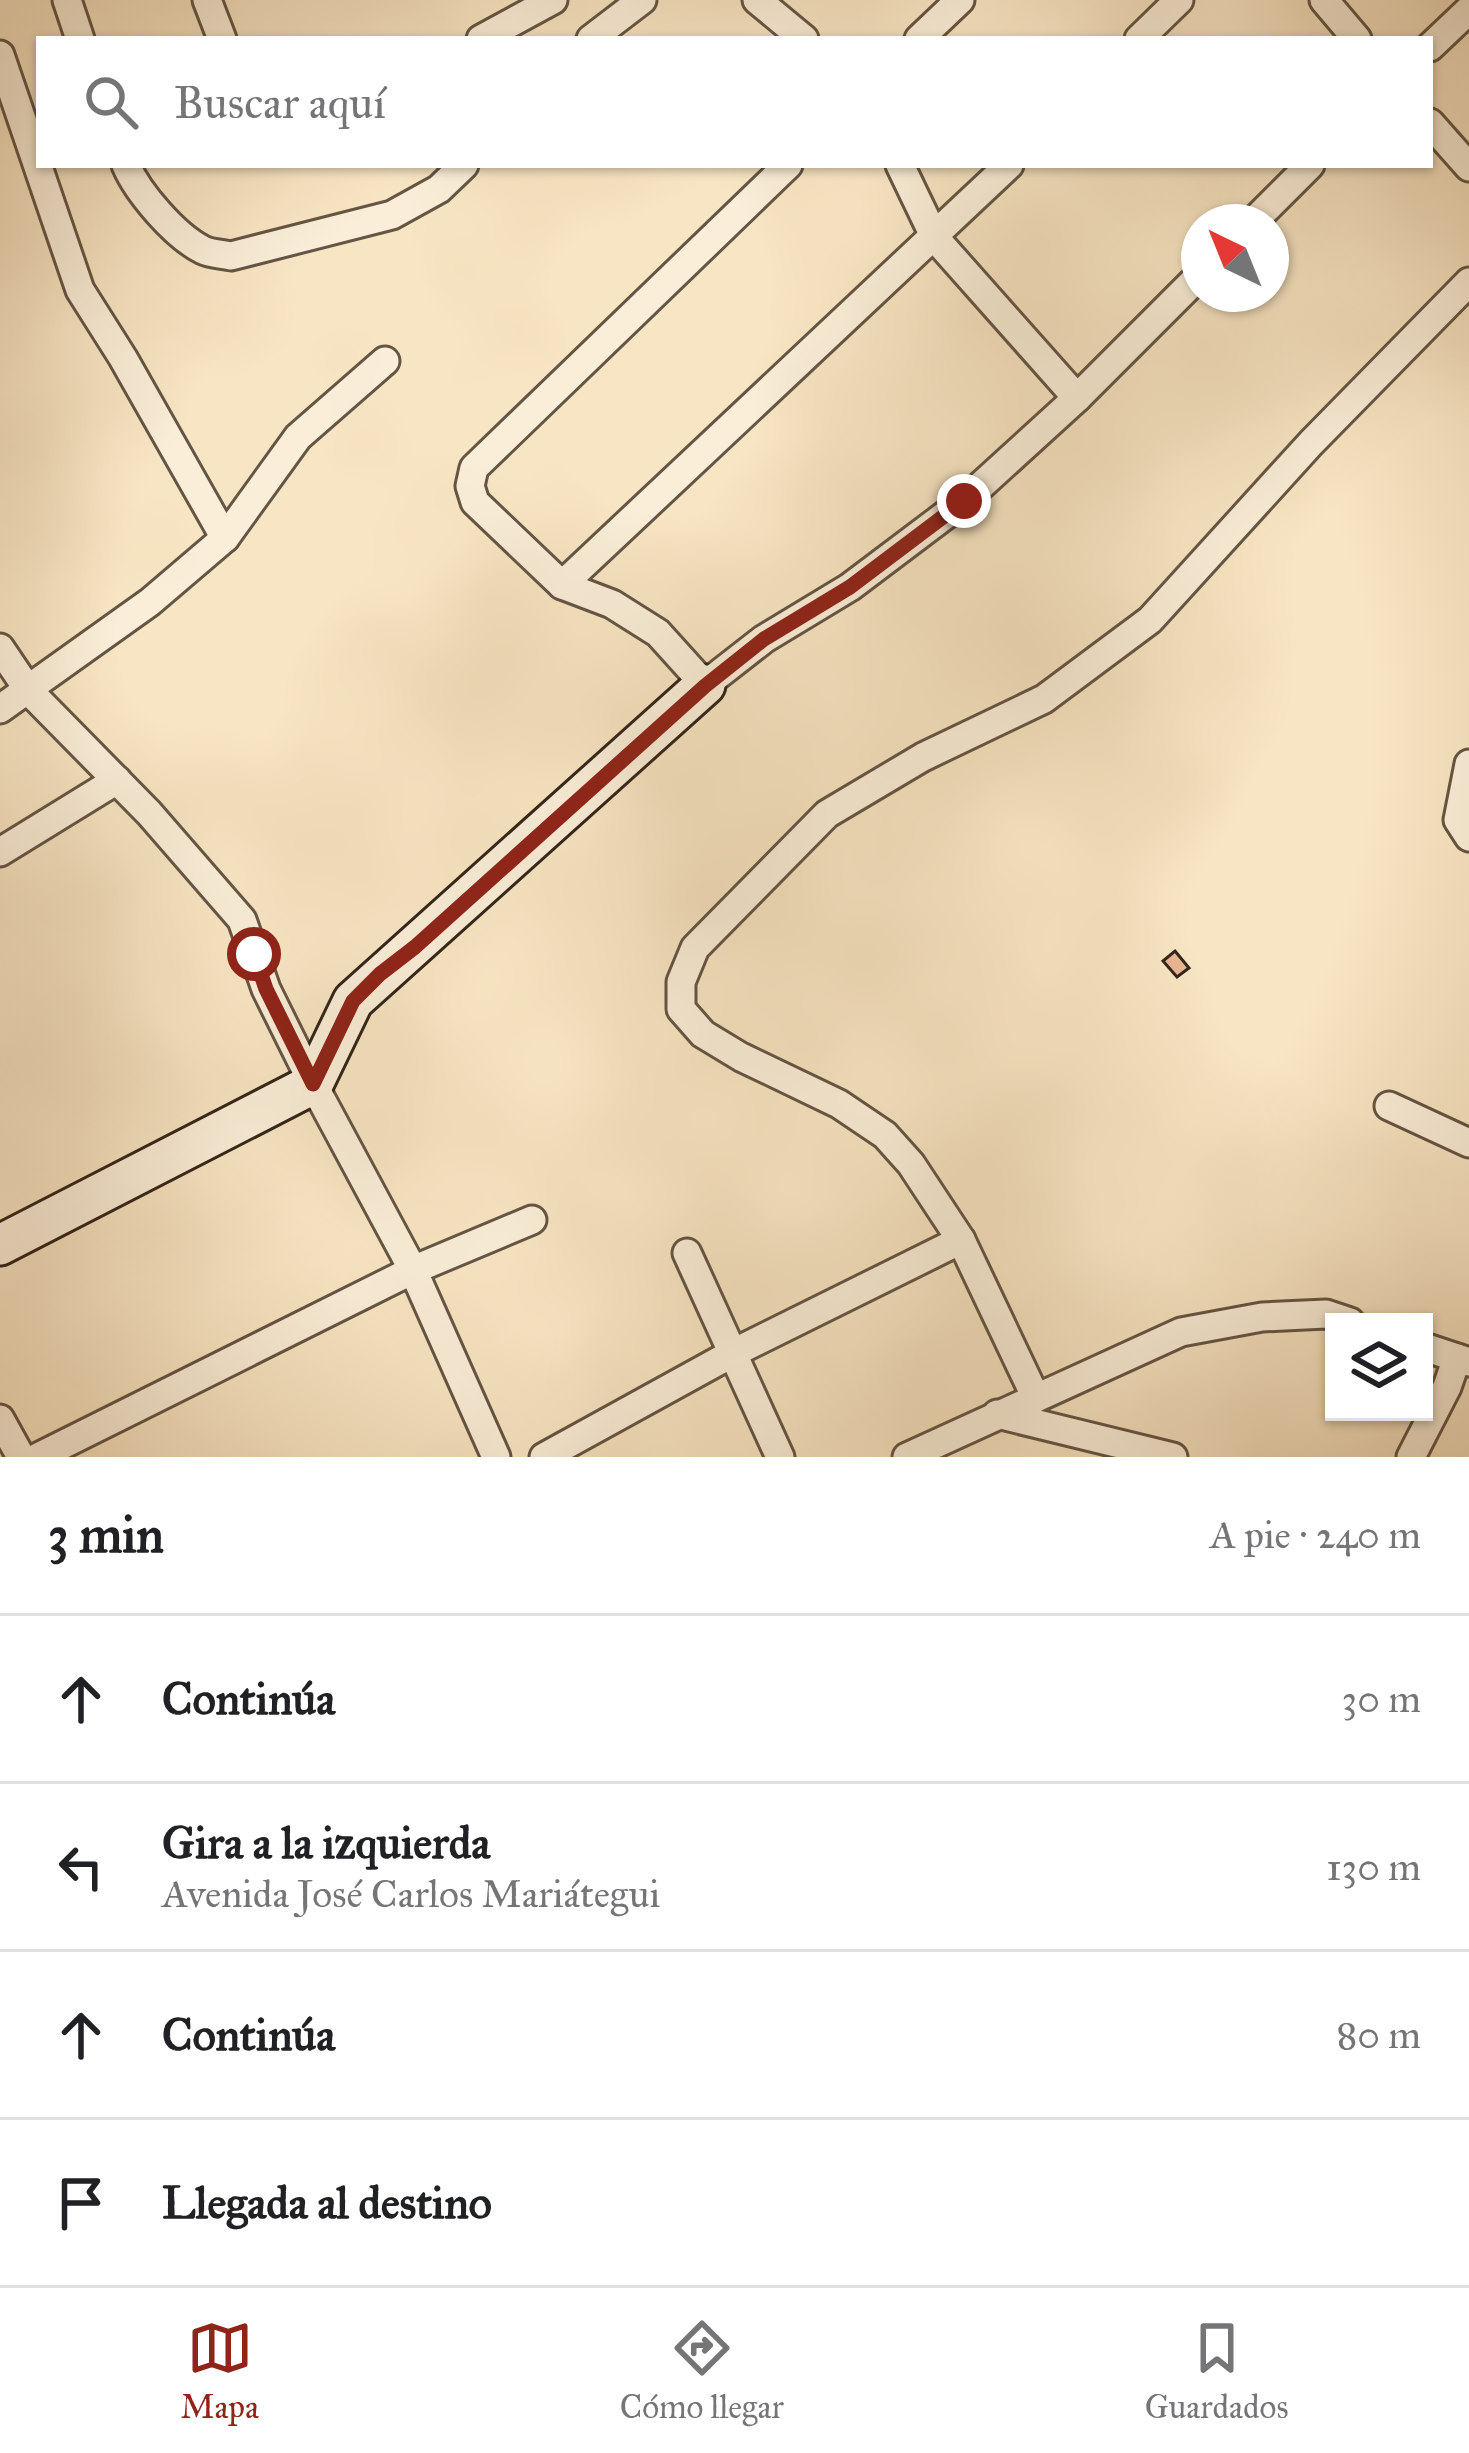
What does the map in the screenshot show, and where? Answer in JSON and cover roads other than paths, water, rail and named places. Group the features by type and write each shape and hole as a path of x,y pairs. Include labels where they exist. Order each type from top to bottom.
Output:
{"street":[{"path":"67,0 79,36"},
{"path":"207,0 221,36"},
{"path":"487,36 553,0"},
{"path":"595,36 642,0"},
{"path":"757,0 800,36"},
{"path":"922,36 960,0"},
{"path":"1142,36 1179,0"},
{"path":"1324,0 1354,36"},
{"path":"1433,44 1469,10"},
{"path":"0,56 36,161"},
{"path":"1433,126 1469,166"},
{"path":"38,168 80,290 225,538"},
{"path":"127,168 133,182 183,235 205,251 231,256 392,215 439,189 461,168"},
{"path":"705,686 658,633 612,604 562,585 475,502 470,486 475,468 785,168"},
{"path":"901,168 935,238 1077,398"},
{"path":"562,585 1006,168"},
{"path":"1270,204 1307,168"},
{"path":"1036,1399 961,1240 911,1164 884,1135 839,1104 741,1057 703,1034 681,1009 681,982 694,948 827,814 923,758 1044,699 1150,620 1311,443 1469,282"},
{"path":"0,1244 313,1084 353,1001 705,686 764,639 850,587 964,501 1181,294"},
{"path":"0,709 150,602 225,538 298,437 385,361"},
{"path":"0,647 29,691 149,813 242,920 266,989 413,1270 496,1457"},
{"path":"1469,764 1458,820 1469,837"},
{"path":"0,852 117,780"},
{"path":"1389,1106 1469,1142"},
{"path":"38,1457 413,1270 532,1220"},
{"path":"544,1457 733,1353 961,1240"},
{"path":"687,1253 780,1457"},
{"path":"907,1457 1181,1332 1262,1317 1325,1314"},
{"path":"1411,1457 1458,1392 1463,1360 1433,1350"},
{"path":"997,1414 1173,1457"},
{"path":"0,1419 21,1457"}]}
